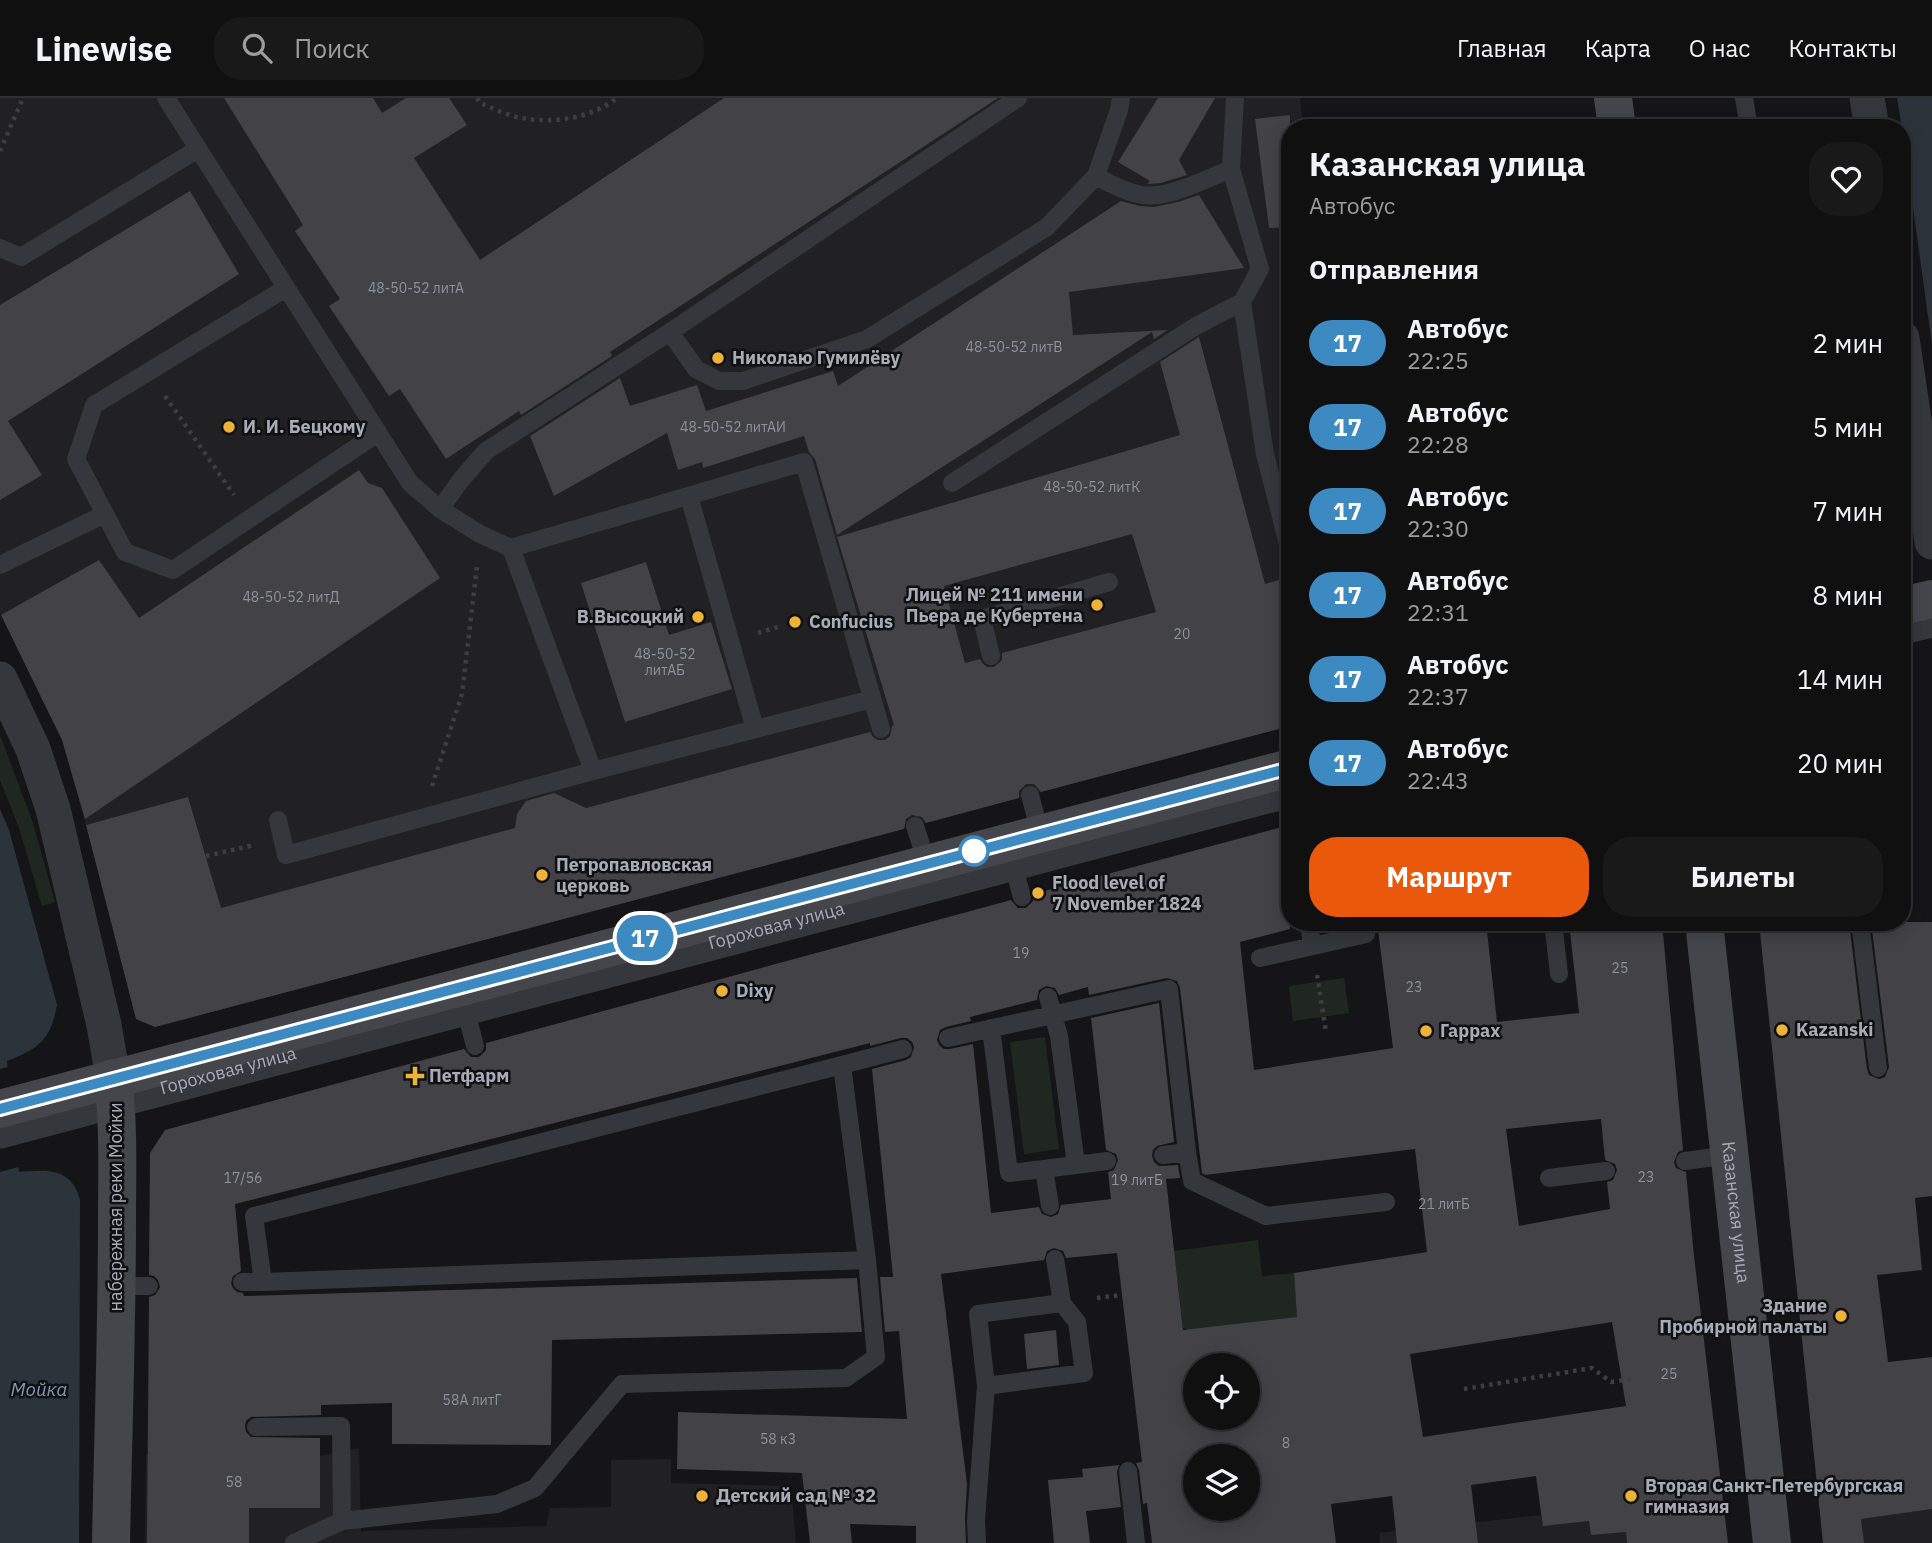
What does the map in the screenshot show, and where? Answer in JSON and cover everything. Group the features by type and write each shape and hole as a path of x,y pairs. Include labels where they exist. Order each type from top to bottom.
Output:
{"street":[{"path":"1613,98 1616,119"},
{"path":"1867,98 1870,119"},
{"path":"1911,399 1932,542"},
{"path":"1911,604 1932,599"},
{"path":"1911,625 1932,620"},
{"name":"набережная реки Мойки","path":"0,679 33,750 54,809 104,1026 114,1089 133,1286 111,1543"},
{"name":"Гороховая улица","path":"10,1117 927,863 1020,846 1281,785"},
{"name":"Гороховая улица","path":"114,1089 465,1008 1020,846"},
{"name":"Казанская улица","path":"1705,931 1772,1543"}],"lane":[{"path":"166,98 410,483 440,509 480,534 511,548 804,461 881,729"},
{"path":"440,509 486,451 670,332 1018,98"},
{"path":"670,332 695,369 719,381 743,381 866,339 1048,227 1096,176 1121,98"},
{"path":"952,483 1196,326 1242,302 1260,269 1231,169 1235,98"},
{"path":"1744,98 1748,119"},
{"path":"0,248 21,257 198,149"},
{"path":"1096,176 1116,187 1144,195 1177,192 1231,169"},
{"path":"286,288 94,405 76,459 125,552 173,570 378,433"},
{"path":"1242,302 1265,454 1281,517"},
{"path":"689,496 755,729"},
{"path":"0,565 105,514"},
{"path":"511,548 593,771"},
{"path":"991,656 982,619 1109,582"},
{"path":"278,820 286,855 593,771 872,699"},
{"path":"1022,897 1020,846 1030,795"},
{"path":"915,826 927,863"},
{"path":"1310,931 1312,946"},
{"path":"1554,931 1559,974"},
{"path":"1861,931 1878,1068"},
{"path":"1260,958 1366,933"},
{"path":"948,1038 991,1028 1050,1006 1169,989 1192,1181 1266,1216 1386,1202"},
{"path":"1050,1006 1059,1036 1076,1165"},
{"path":"465,1008 475,1046"},
{"path":"991,1028 1009,1173 1107,1161"},
{"path":"263,1282 254,1216 502,1144 903,1049"},
{"path":"294,1543 342,1521 497,1504 535,1488 622,1384 846,1378 876,1357 867,1260 842,1065"},
{"path":"1163,1154 1187,1152"},
{"path":"1685,1161 1730,1156"},
{"path":"1044,1169 1049,1206"},
{"path":"1549,1178 1606,1171"},
{"path":"986,1386 1084,1373 1077,1322 1062,1303 1055,1259"},
{"path":"242,1282 867,1260"},
{"path":"978,1543 976,1520 986,1386 978,1314 1062,1303"},
{"path":"256,1427 341,1426 342,1521"},
{"path":"1128,1471 1136,1543"}],"path":[{"path":"0,151 23,98"},
{"path":"477,98 480,103 521,118 564,120 606,106 617,98"},
{"path":"149,372 251,519"},
{"path":"421,818 462,694 480,534"},
{"path":"206,856 283,838"},
{"path":"1312,946 1326,1032"},
{"path":"1464,1389 1592,1368 1611,1382 1631,1379"}],"shaded area":[{"path":"0,98 1300,98 1302,119 1281,119 1281,728 155,1027 136,1019 102,881 62,740 0,613"},
{"path":"0,735 33,823 55,902 42,906 19,828 0,780"},
{"path":"1344,978 1349,1013 1293,1021 1289,986"},
{"path":"1045,1037 1059,1149 1024,1154 1010,1042"},
{"path":"1258,1240 1262,1276 1294,1273 1297,1317 1190,1330 1183,1328 1174,1251"},
{"path":"359,1448 361,1531 546,1526 550,1508 611,1507 611,1460 671,1459 671,1483 791,1486 796,1543 145,1543 146,1455 320,1456"},
{"name":"Вторая Санкт-Петербургская гимназия","path":"1717,1448 1728,1543 1380,1543 1379,1533 1541,1515 1536,1476"},
{"path":"1932,1509 1932,1543 1823,1543 1821,1524"}],"water":[{"path":"1897,98 1932,98 1932,345 1911,193 1911,119 1900,119"},
{"name":"Мойка","path":"0,809 9,830 57,1005 51,1026 42,1041 27,1052 7,1061 19,1172 47,1171 61,1174 73,1185 80,1199 79,1543 0,1543"}],"pier":[{"path":"11,1066 22,1166 0,1172 0,1069"}],"building":[{"path":"224,98 373,98 382,113 406,98 449,98 467,125 414,158 480,260 724,98 998,98 610,352 612,356 521,415 519,411 446,459 400,389 389,396 329,306 340,299 295,231 303,225"},
{"path":"1158,98 1215,98 1179,160 1187,175 1147,184 1150,181 1118,162"},
{"path":"1290,115 1290,119 1281,119 1281,227 1269,228 1255,119"},
{"path":"190,191 239,274 8,421 42,475 0,500 0,305"},
{"path":"1199,195 1244,268 1069,292 1073,335 1168,330 1154,339 1152,332 837,535 815,459 809,452 804,436 703,468 702,462 678,470 667,433 554,496 530,436 620,378 630,406 697,385 706,411 833,371 838,386 1121,201 1154,207"},
{"path":"1199,337 1265,584 1281,580 1281,728 1041,792 1034,784 1026,784 1019,791 1019,798 926,823 922,817 912,815 906,819 904,829 155,1027 136,1019 86,825 188,797 221,908 515,828 517,814 526,801 554,793 586,808 870,732 878,740 885,740 890,736 894,725 837,537 1180,435 1160,362","holes":["1132,534 1156,612 1002,653 1002,660 994,667 987,667 980,659 965,663 944,586"]},
{"path":"359,470 368,483 382,488 440,578 85,819 62,740 1,615 99,560 139,618"},
{"path":"646,562 669,635 711,622 732,689 625,722 581,583"},
{"path":"1281,827 1282,931 1240,942 1254,1070 1393,1048 1378,931 1487,931 1497,1022 1579,1013 1570,931 1663,931 1683,1150 1678,1152 1674,1162 1676,1168 1686,1172 1728,1543 1627,1543 1626,1532 1591,1535 1589,1521 1543,1526 1536,1476 1471,1485 1478,1543 1397,1543 1392,1496 1331,1504 1336,1543 1152,1543 1147,1503 1143,1504 1136,1463 1142,1462 1117,1253 1066,1258 1063,1251 1054,1248 1047,1251 1044,1260 941,1274 967,1484 966,1543 916,1543 916,1526 850,1524 852,1543 810,1543 802,1473 677,1469 678,1412 907,1419 899,1331 885,1332 880,1277 893,1277 872,1069 911,1057 914,1047 912,1042 901,1038 870,1046 870,1043 235,1204 241,1271 233,1276 231,1283 237,1292 243,1293 244,1296 857,1278 862,1332 552,1340 551,1445 392,1444 392,1403 321,1405 321,1415 251,1417 245,1426 251,1437 320,1438 320,1508 249,1508 249,1543 147,1543 149,1297 155,1295 160,1287 158,1280 149,1275 150,1153 165,1130 464,1049 471,1057 479,1057 486,1050 486,1043 1011,900 1018,908 1026,908 1033,901 1033,894","holes":["1167,978 1177,981 1202,1173 1205,1175 1415,1149 1427,1252 1294,1273 1297,1317 1183,1330 1166,1179 1180,1178 1178,1165 1159,1166 1152,1156 1157,1146 1174,1142 1159,1003 1091,1018 1106,1150 1116,1154 1118,1160 1114,1170 1108,1172 1111,1199 1061,1205 1058,1214 1051,1217 1042,1214 1039,1207 991,1213 973,1044 944,1049 937,1040 940,1030 971,1021 970,1017 1037,1000 1039,990 1046,986 1055,988 1059,995 1088,987 1089,995","1601,1119 1605,1160 1615,1164 1617,1170 1613,1180 1607,1182 1610,1209 1519,1226 1506,1129","1612,1322 1626,1406 1423,1437 1410,1354"]},
{"path":"1911,922 1932,922 1932,1196 1915,1198 1922,1270 1877,1275 1888,1362 1932,1357 1932,1509 1861,1519 1864,1543 1823,1543 1760,931 1850,931 1867,1069 1869,1075 1879,1079 1885,1077 1889,1067 1872,931 1911,931"},
{"path":"1056,1330 1059,1365 1027,1369 1024,1334"},
{"path":"1119,1465 1117,1472 1121,1507 1086,1511 1090,1543 1054,1543 1048,1480 1083,1477 1082,1469"}],"bus line":[{"name":"17","path":"0,1109 1281,770"}],"place":[{"name":"Николаю Гумилёву","path":"718,358"},
{"name":"И. И. Бецкому","path":"229,427"},
{"name":"Лицей № 211 имени Пьера де Кубертена","path":"1097,605"},
{"name":"В.Высоцкий","path":"698,617"},
{"name":"Confucius","path":"795,622"},
{"name":"Петропавловская церковь","path":"542,875"},
{"name":"Flood level of 7 November 1824","path":"1038,893"},
{"name":"Dixy","path":"722,991"},
{"name":"Kazanski","path":"1782,1030"},
{"name":"Гаррах","path":"1426,1031"},
{"name":"Петфарм","path":"415,1076"},
{"name":"Здание Пробирной палаты","path":"1841,1316"},
{"name":"Детский сад № 32","path":"702,1496"},
{"name":"Вторая Санкт-Петербургская гимназия","path":"1631,1496"}]}
